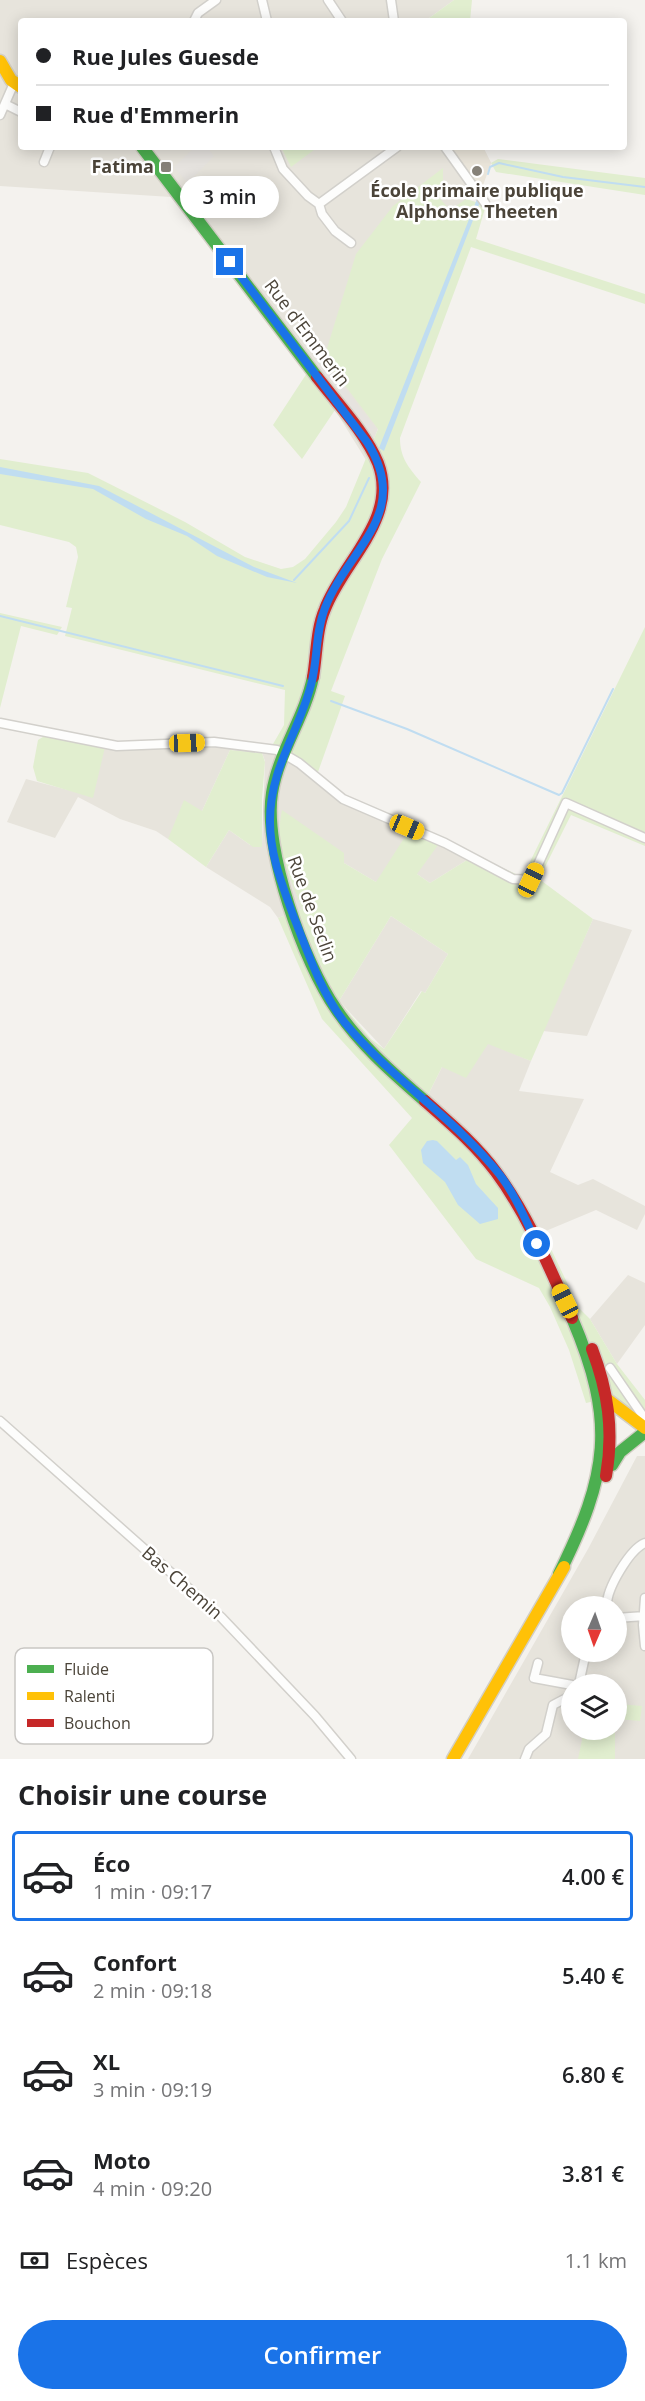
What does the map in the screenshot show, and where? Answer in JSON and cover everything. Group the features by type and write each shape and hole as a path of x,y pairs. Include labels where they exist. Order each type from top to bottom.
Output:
{"main road":[{"path":"0,61 17,85"},
{"name":"Rue d'Emmerin","path":"144,150 362,436 375,457"},
{"name":"Rue de Seclin","path":"375,457 382,485 380,514 370,535 325,608 309,692 283,753 271,797 272,850 285,893 323,987 337,1011 356,1034 482,1154 503,1179 565,1301"},
{"path":"565,1301 595,1356 607,1399 606,1480"},
{"path":"559,1574 583,1524 596,1487 608,1431 593,1378 565,1301"},
{"path":"607,1399 642,1423"},
{"path":"608,1431 642,1423"},
{"path":"608,1431 643,1437"},
{"path":"453,1759 587,1528 619,1451 627,1444 643,1437"}],"street":[{"path":"196,18 198,13 216,0"},
{"path":"262,0 266,18"},
{"path":"340,18 330,3 341,0"},
{"path":"391,0 394,18"},
{"path":"0,115 17,85"},
{"path":"5,104 18,110"},
{"path":"44,162 49,150"},
{"path":"275,150 284,169 319,204 322,214 335,231 351,243"},
{"path":"319,204 393,150"},
{"path":"447,150 484,202"},
{"path":"0,723 131,747 214,742 283,753 343,799 445,843 516,880 531,880 566,803 645,838"},
{"path":"610,1368 642,1423"},
{"name":"Bas Chemin","path":"0,1421 221,1617 315,1716 351,1759"},
{"path":"608,1596 613,1580 636,1548 645,1543"},
{"path":"645,1598 645,1646"},
{"path":"627,1617 644,1616"},
{"path":"538,1663 534,1678 561,1683"},
{"path":"525,1759 529,1749 546,1734 553,1705 561,1701"}],"shaded area":[{"path":"0,0 454,0 429,18 18,18 18,150 484,150 491,163 474,199 466,199 366,460 335,410 171,197 0,186"},
{"path":"192,150 209,150 214,156 188,183 174,167"},
{"name":"École primaire publique Alphonse Theeten","path":"451,150 484,150 491,163 480,194"},
{"path":"320,356 375,428 368,433 313,361"},
{"path":"106,741 273,744 295,755 344,795 475,855 430,883 417,874 376,882 344,863 281,851 302,909 278,918 270,907 206,867 229,830 250,845 262,844 265,761 262,753 230,750 202,811 168,839 156,831 120,819 78,797 55,838 7,822 26,779 76,792"},
{"path":"391,916 448,954 425,993 421,991 384,1049 339,1001"},
{"path":"593,919 632,930 587,1036 543,1031"},
{"path":"488,1043 531,1061 519,1091 584,1099 550,1172 578,1185 593,1179 645,1206 645,1214 637,1230 596,1210 529,1238 423,1105 442,1067"},
{"path":"628,1275 645,1283 645,1325 617,1364 590,1319"},
{"path":"637,1456 645,1456 645,1759 468,1759 561,1596 561,1662 627,1662 627,1596 561,1596"}],"green space":[{"path":"454,0 472,0 470,18 429,18"},
{"path":"282,150 314,150 291,167"},
{"path":"498,159 645,178 645,195 496,172 491,163"},
{"path":"443,168 443,183 434,192 450,210 466,199 486,205 476,239 645,294 645,304 471,247 400,438 403,457 421,482 382,559 331,691 345,696 318,772 295,755 273,744 284,725 285,690 65,636 72,608 66,607 78,557 76,547 69,542 0,525 0,459 88,473 185,522 245,557 281,569 293,567 305,559 346,507 378,429 324,358 356,254 393,206"},
{"path":"307,373 335,410 302,459 273,425"},
{"path":"0,613 62,627 57,635 21,626 0,708"},
{"path":"645,627 645,846 571,815 539,879 593,919 531,1061 488,1044 466,1078 442,1067 423,1105 479,1157 503,1189 529,1238 543,1232 579,1308 590,1319 617,1364 645,1400 645,1419 595,1401 586,1403 569,1350 539,1288 476,1259 389,1145 412,1118 322,1019 278,918 302,909 284,861 280,836 282,810 344,853 344,863 376,882 408,832 438,845 417,874 430,883 475,855 518,875 525,872","holes":["391,916 448,954 425,993 422,991 384,1049 371,1039 339,1001"]},
{"path":"46,735 105,747 93,798 37,781 33,767 38,740"},
{"path":"230,750 262,753 265,762 262,847 253,847 229,830 206,867 168,839 184,800 202,811"},
{"path":"627,1705 642,1706 640,1721 627,1720"},
{"path":"582,1740 615,1740 615,1759 578,1759"}],"water":[{"path":"477,199 480,202 384,451 379,448"},
{"path":"0,467 99,486 254,567 297,583 267,577 217,556 187,536 146,519 93,489 0,474"},
{"path":"427,1141 437,1141 456,1160 460,1157 468,1165 476,1184 498,1208 498,1219 480,1224 458,1205 445,1182 423,1163 421,1150"}],"waterway":[{"path":"488,174 490,167 499,163 563,177 645,187"},
{"path":"294,580 349,521 369,478"},
{"path":"0,616 283,686"},
{"path":"331,701 407,729 559,795 613,689"}],"traffic: fast":[{"path":"144,150 317,377"},
{"path":"313,677 304,706 280,763 272,793 271,816 280,874 299,935 311,964 336,1009 366,1047 425,1101"},
{"path":"559,1574 588,1507 597,1477 601,1448 601,1419 596,1388 572,1318"},
{"path":"612,1465 620,1452 645,1432"}],"traffic: slow":[{"path":"0,61 11,80 18,85"},
{"path":"608,1400 645,1428"},
{"path":"453,1759 564,1567"}],"traffic: jam":[{"path":"313,677 322,617 333,591 375,521 381,503 382,483 378,463 366,440 317,377"},
{"path":"425,1101 480,1153 508,1189 538,1243 572,1318"},
{"path":"592,1349 602,1380 608,1411 609,1443 606,1476"}],"place":[{"name":"Fatima","path":"166,167"},
{"name":"École primaire publique Alphonse Theeten","path":"477,171"}],"route":[{"path":"230,262 367,442 381,474 382,485 381,508 373,530 325,608 321,619 309,692 277,770 271,797 270,819 271,842 277,870 317,974 337,1011 360,1039 487,1160 509,1189 537,1244"}]}
